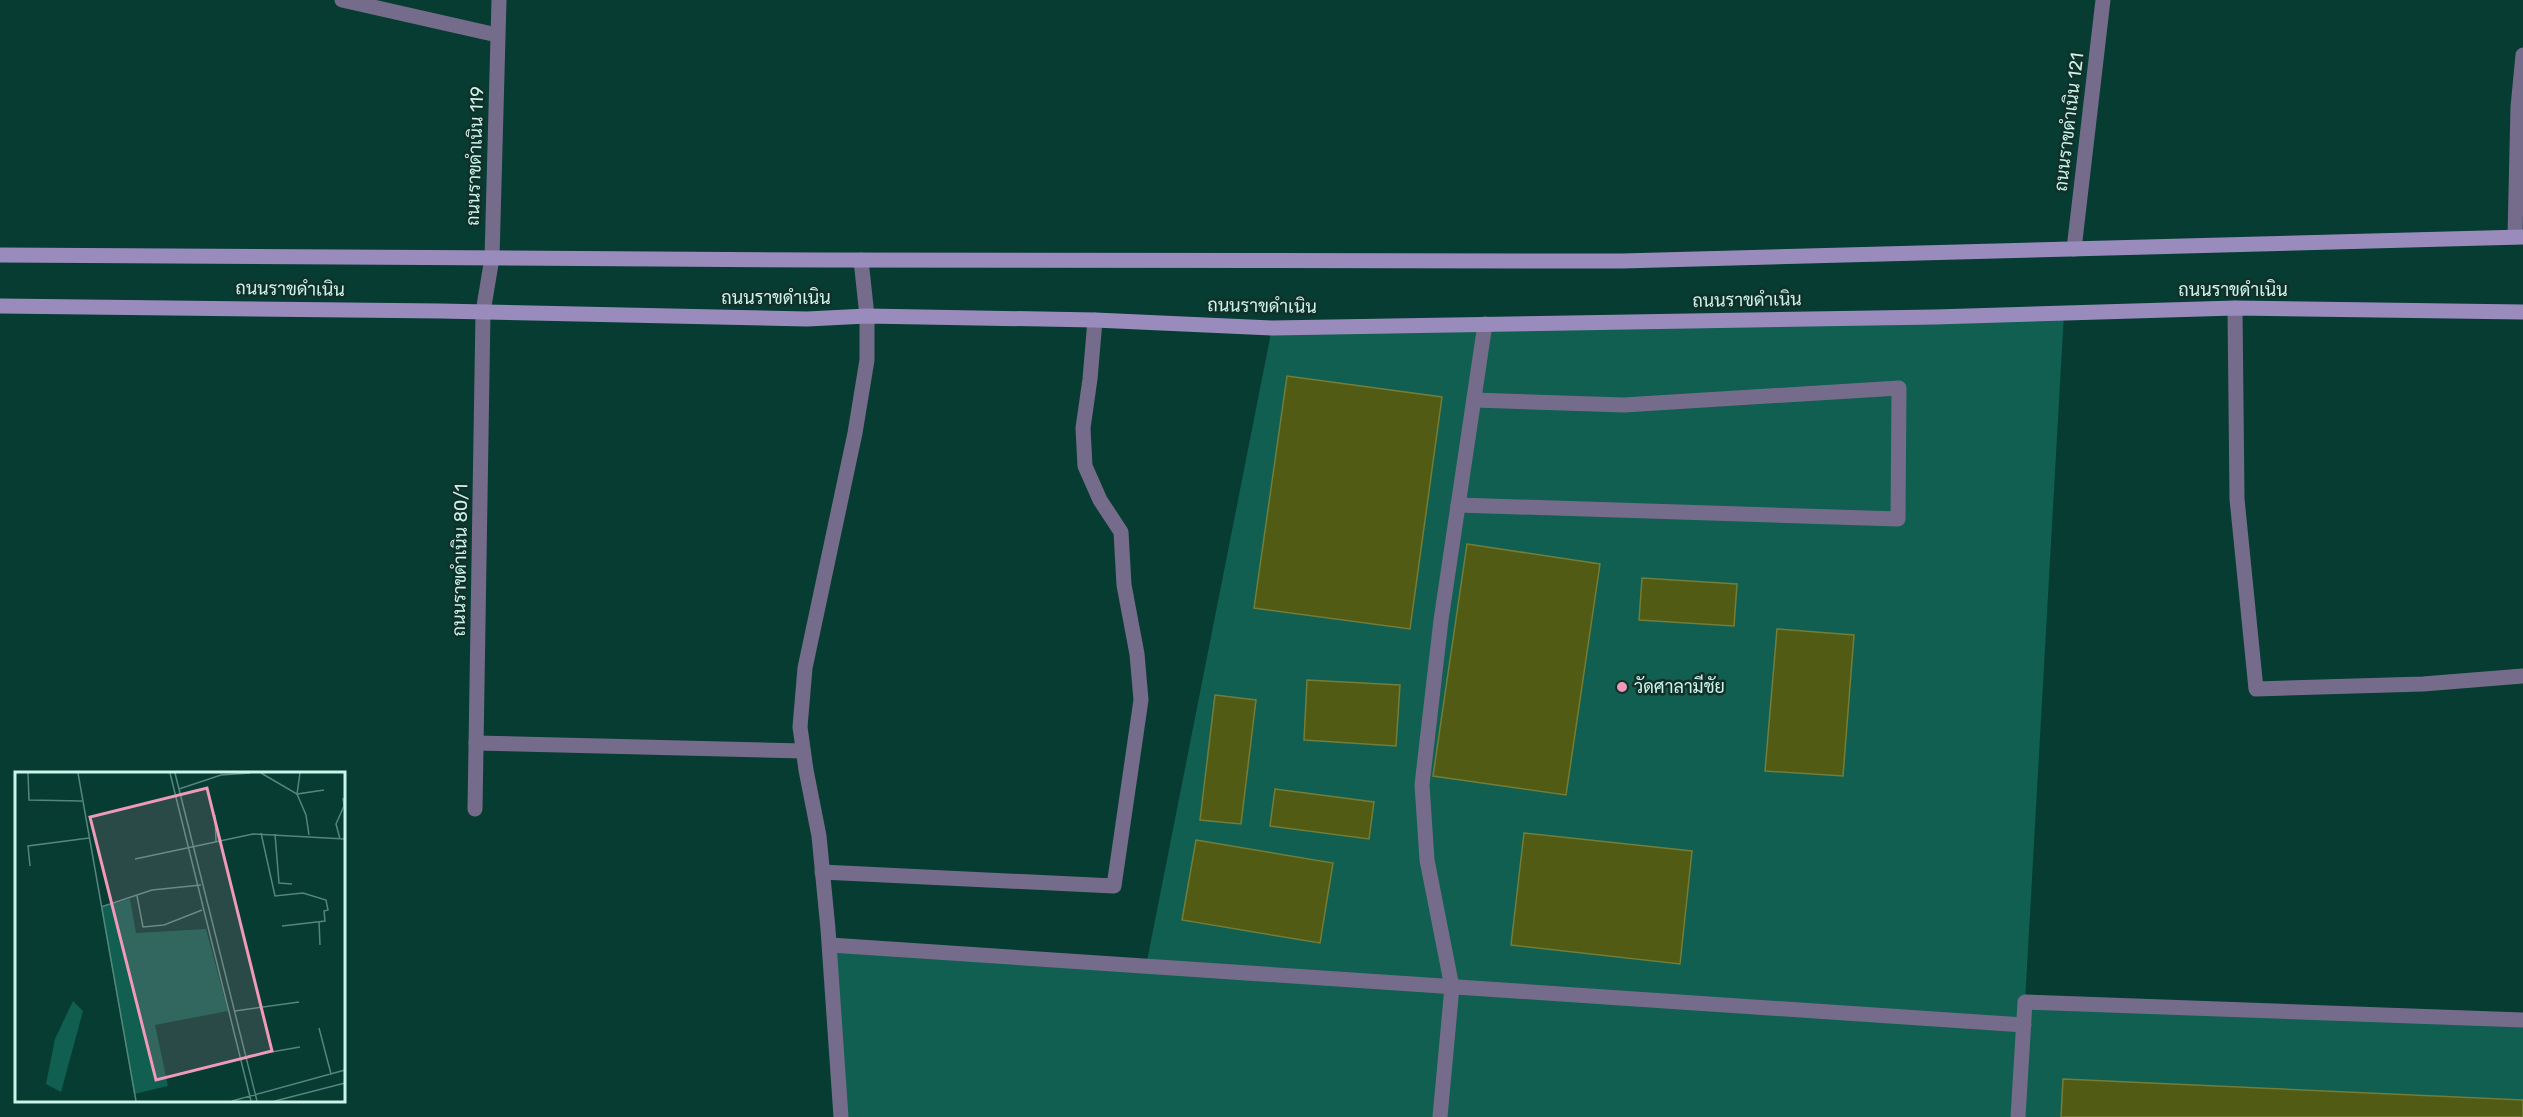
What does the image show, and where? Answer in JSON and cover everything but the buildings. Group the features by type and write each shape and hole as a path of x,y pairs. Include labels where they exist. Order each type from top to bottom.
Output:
{"main road":[{"name":"ถนนราขดำเนิน","path":"0,255 861,260 1622,261 2519,236"},
{"name":"ถนนราขดำเนิน","path":"0,306 807,319 867,316 1095,320 1272,328 1935,317 2235,308 2523,312"}],"street":[{"path":"342,0 497,35"},
{"name":"ถนนราขดำเนิน 119","path":"483,312 492,258 499,0"},
{"name":"ถนนราขดำเนิน 121","path":"2074,249 2103,0"},
{"path":"2519,236 2518,106 2523,55"},
{"path":"841,1117 830,945 819,836 800,727 805,668 855,433 867,360 867,316 861,260"},
{"path":"2235,308 2238,499 2256,689 2423,684 2523,676"},
{"name":"ถนนราขดำเนิน 80/1","path":"475,809 483,312"},
{"path":"822,872 1114,886 1141,700 1137,654 1124,585 1121,532 1100,500 1085,466 1083,428 1095,320"},
{"path":"1440,1117 1452,987 1427,860 1422,785 1458,505 1485,324"},
{"path":"1458,505 1898,519 1899,388 1624,405 1474,400"},
{"path":"476,742 803,751"},
{"path":"830,945 2024,1025"},
{"path":"2018,1117 2025,1002 2523,1020"}],"green space":[{"path":"2064,313 2025,1002 2523,1020 2523,1117 841,1117 830,945 1146,966 1272,328"}],"place":[{"name":"วัดศาลามีชัย","path":"1622,687"}]}
